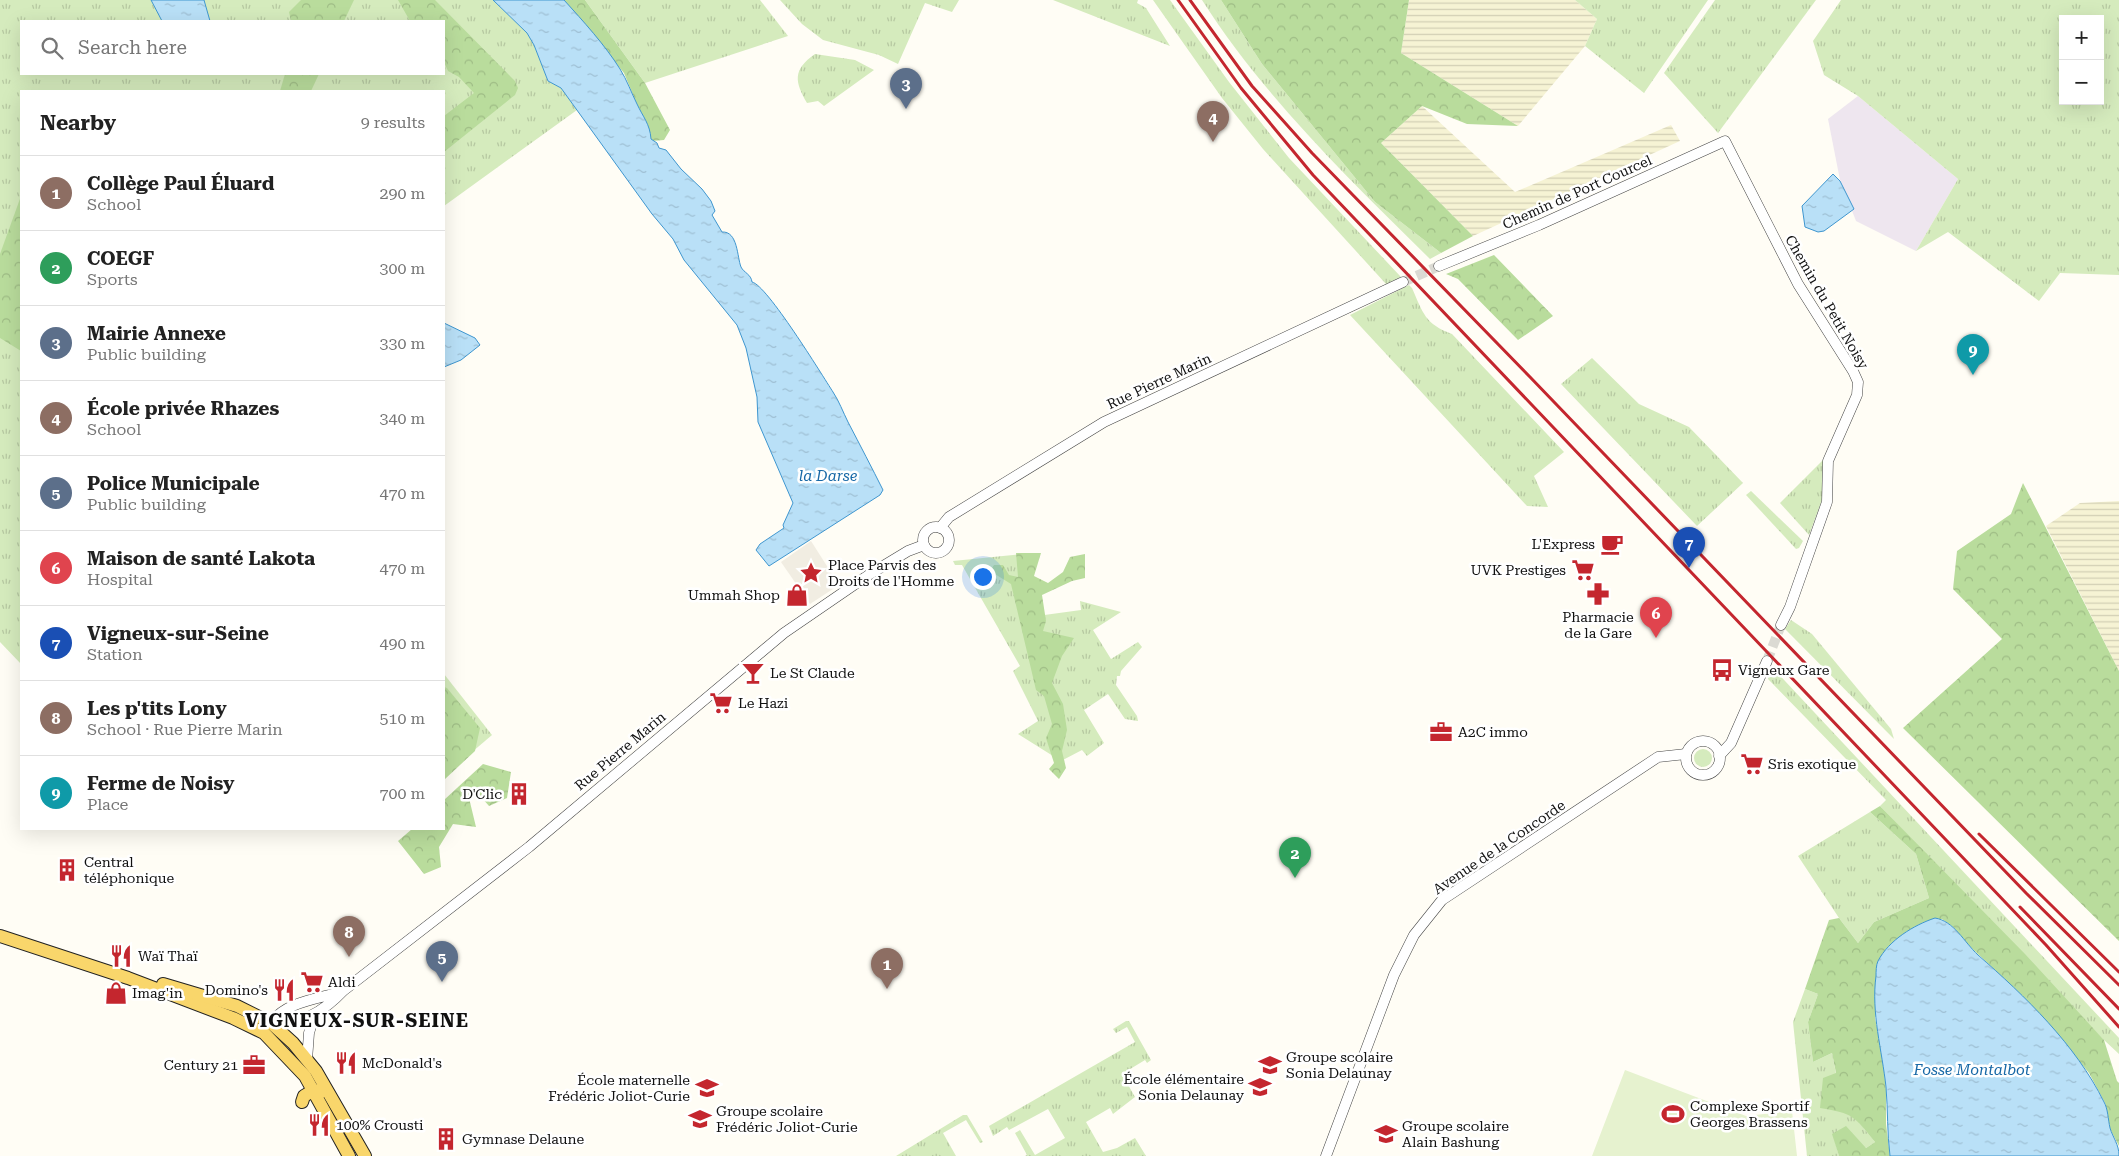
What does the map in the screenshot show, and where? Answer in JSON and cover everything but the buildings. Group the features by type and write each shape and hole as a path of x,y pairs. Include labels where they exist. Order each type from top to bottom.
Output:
{"main road":[{"path":"0,936 128,978 247,1024 267,1028 320,1092 365,1156"},
{"path":"128,978 166,984 237,1006 267,1028 293,1043 316,1071 320,1092 349,1156"},
{"path":"302,1102 304,1096 320,1092"},
{"path":"320,1092 360,1156"}],"street":[{"name":"Chemin de Port Courcel","path":"1439,266 1539,224 1725,141"},
{"name":"Chemin du Petit Noisy","path":"1725,141 1798,284 1858,382 1857,395 1828,461 1827,502 1790,607 1781,625"},
{"name":"Rue Pierre Marin","path":"940,528 949,517 1104,422 1403,282"},
{"path":"932,528 940,528 946,533 949,540 944,550 933,553 924,545 925,533 932,528"},
{"name":"Rue Pierre Marin","path":"267,1028 314,1016 330,1005 343,991 529,847 784,632 908,550 924,545"},
{"path":"1719,756 1715,746 1706,741 1692,745 1686,754 1689,768 1701,775 1712,772 1716,768 1719,756 1731,744 1767,661"},
{"name":"Avenue de la Concorde","path":"1326,1156 1394,975 1414,935 1442,900 1658,757 1686,754"},
{"name":"Rue Pierre Marin","path":"267,1028 276,1015 290,1006 343,991"},
{"path":"306,1060 309,1033 314,1016"}],"shaded area":[{"path":"1409,0 1575,0 1597,19 1585,46 1518,126 1401,53"},
{"path":"1858,96 1958,179 1916,251 1856,221 1840,180 1828,119"},
{"path":"1422,106 1515,192 1671,125 1680,141 1473,236 1381,143"},
{"path":"2119,501 2119,671 2046,526 2080,503"},
{"name":"Place Parvis des Droits de l'Homme","path":"811,541 839,585 810,604 781,562"}],"green space":[{"path":"0,0 493,0 527,33 534,45 548,81 561,88 577,110 445,205 445,90 20,90 20,663 0,642"},
{"path":"301,0 354,0 344,20 291,20 289,12"},
{"path":"398,0 435,0 515,81 518,88 515,95 445,151 445,115 474,93 459,77 448,71 445,64 445,20 409,20"},
{"path":"563,0 585,0 645,83 670,130 664,140 652,141 624,73"},
{"path":"585,0 760,0 788,36 645,83"},
{"path":"780,0 959,0 952,12 925,3 898,64 879,55 823,40 802,24"},
{"path":"1053,0 1138,0 1137,3 1146,8 1170,46"},
{"path":"1153,0 1170,0 1229,82 1289,158 1401,277 1386,284 1263,149 1222,98"},
{"path":"1202,0 1221,0 1262,64 1375,202 1441,253 1430,259 1338,167 1252,70"},
{"path":"1221,0 1409,0 1401,53 1518,126 1467,124 1422,106 1381,143 1473,236 1441,253 1375,202 1262,64"},
{"path":"1575,0 1708,0 1644,93 1585,46 1597,19"},
{"path":"1715,0 1816,0 1718,133 1664,73"},
{"path":"1841,0 2119,0 2119,275 2060,273 2039,301 1948,232 1916,251 1958,179 1858,96 1824,75 1813,41"},
{"path":"815,54 855,60 874,70 824,106 818,101 807,103 800,89 798,77 802,65"},
{"path":"285,75 319,75 311,90 280,90"},
{"path":"20,199 20,350 0,338 0,254"},
{"path":"1494,255 1553,316 1518,340 1458,279 1446,274"},
{"path":"1409,285 1422,311 1430,322 1452,334 1564,452 1534,476 1548,507 1527,506 1350,315"},
{"path":"1592,358 1639,404 1689,427 1743,483 1697,526 1561,384"},
{"path":"1824,459 1822,500 1809,535 1780,503"},
{"path":"2023,483 2119,671 2119,941 1903,728 2002,639 1953,589 1957,551 2011,514"},
{"path":"1751,491 1803,541 1799,548 1796,549 1746,495"},
{"path":"1016,553 1041,553 1034,576 1048,583 1063,572 1070,557 1085,554 1085,578 1072,581 1042,595 1046,621 1043,631 1074,638 1062,656 1052,683 1063,704 1067,730 1062,751 1066,768 1059,779 1049,769 1054,763 1046,738 1052,724 1044,696 1036,690 1011,584 990,571 994,565 1003,565 1009,575 1018,577"},
{"path":"1024,554 1037,616 1081,610 1080,601 1121,612 1093,630 1111,659 1138,642 1142,647 1121,671 1120,676 1117,676 1116,685 1137,716 1138,721 1125,719 1108,694 1084,710 1104,743 1087,756 1082,750 1061,761 1018,734 1038,721 1013,671 1020,666 962,565 955,565 953,561"},
{"path":"1791,620 1812,634 1891,729 1894,739 1785,629"},
{"path":"1771,666 2119,1038 2119,1054 1880,806 1886,800 1768,679"},
{"path":"445,675 492,735 445,775"},
{"path":"445,687 480,728 475,751 445,779"},
{"path":"1699,749 1707,749 1712,754 1710,765 1699,767 1694,762 1694,754"},
{"path":"483,764 511,772 507,798 489,806 475,790 469,798 476,827 453,824 439,847 441,867 424,874 398,841 411,830 445,830 445,799"},
{"path":"1880,806 2025,954 2104,1040 2119,1083 2119,1146 2110,1129 2105,1103 2089,1073 2054,1031 2014,988 1962,939 1953,927 1942,919 1924,922 1900,937 1875,1018 1882,1051 1886,1090 1886,1124 1890,1156 1839,1156 1832,1134 1846,1126 1866,1148 1875,1142 1852,1117 1840,1112 1820,1108 1823,1078 1836,1073 1832,1053 1813,1062 1808,1022 1818,994 1805,989 1829,920 1839,918 1858,943 1874,922 1929,898 1916,854 1870,812"},
{"path":"1870,812 1916,854 1929,898 1874,922 1858,943 1798,856"},
{"path":"1805,989 1818,994 1808,1022 1813,1062 1832,1053 1836,1074 1849,1113 1875,1142 1866,1148 1833,1134 1839,1156 1807,1156 1793,1022"},
{"path":"1129,1021 1151,1060 1147,1063 1145,1060 1122,1074 1135,1097 1113,1114 1110,1108 1086,1122 1103,1152 1117,1148 1135,1138 1146,1156 1025,1156 1027,1155 1015,1133 1020,1130 1035,1155 1065,1138 1048,1109 1009,1130 1007,1127 993,1136 989,1126 1135,1042 1127,1027 1116,1033 1113,1029"},
{"name":"Complexe Sportif Georges Brassens","path":"1625,1070 1746,1116 1792,1111 1797,1156 1592,1156"},
{"path":"963,1115 967,1115 983,1142 980,1143 966,1120 943,1133 956,1156 896,1156"}],"water":[{"path":"151,0 204,0 210,20 161,20"},
{"name":"la Darse","path":"493,0 564,0 601,42 625,77 648,125 651,139 657,143 659,148 666,150 711,201 715,211 712,215 722,232 727,233 734,240 742,269 781,314 833,392 883,490 880,495 769,566 756,550 760,544 784,528 783,525 793,503 758,422 757,397 746,348 737,325 684,260 673,239 652,214 561,88 548,81 534,45 527,33"},
{"path":"1833,174 1840,181 1854,209 1824,231 1818,232 1805,227 1802,206"},
{"path":"445,323 475,338 480,345 461,360 445,367"},
{"name":"Fosse Montalbot","path":"1935,918 1948,923 1978,955 2031,1004 2064,1041 2092,1081 2105,1105 2119,1156 1890,1156 1886,1087 1875,1004 1877,964 1883,953 1895,940 1911,929"}],"tunnel":[{"path":"1403,282 1439,266"},
{"path":"1767,661 1781,625"}],"railway":[{"path":"1178,0 1241,88 1313,175 2046,945 2119,1027"},
{"path":"1190,0 1252,86 1312,153 2026,893 2119,985"},
{"path":"1979,834 2119,972"},
{"path":"2020,907 2119,1009"}],"place":[{"name":"Mairie Annexe","path":"906,109"},
{"name":"École privée Rhazes","path":"1213,142"},
{"name":"Ferme de Noisy","path":"1973,375"},
{"name":"L'Express","path":"1612,544"},
{"name":"Vigneux-sur-Seine","path":"1689,568"},
{"name":"UVK Prestiges","path":"1583,570"},
{"name":"Place Parvis des Droits de l'Homme","path":"811,573"},
{"name":"Pharmacie de la Gare","path":"1598,594"},
{"name":"Ummah Shop","path":"797,595"},
{"name":"Maison de santé Lakota","path":"1656,638"},
{"name":"Vigneux Gare","path":"1722,670"},
{"name":"Le St Claude","path":"753,673"},
{"name":"Le Hazi","path":"721,703"},
{"name":"A2C immo","path":"1441,732"},
{"name":"Sris exotique","path":"1752,764"},
{"name":"D'Clic","path":"519,794"},
{"name":"Central téléphonique","path":"67,870"},
{"name":"COEGF","path":"1295,878"},
{"name":"Waï Thaï","path":"121,956"},
{"name":"Les p'tits Lony","path":"349,957"},
{"name":"Aldi","path":"312,982"},
{"name":"Police Municipale","path":"442,982"},
{"name":"Collège Paul Éluard","path":"887,989"},
{"name":"Domino's","path":"284,990"},
{"name":"Imag'in","path":"116,993"},
{"name":"McDonald's","path":"346,1063"},
{"name":"Century 21","path":"254,1065"},
{"name":"Groupe scolaire Sonia Delaunay","path":"1270,1065"},
{"name":"École élémentaire Sonia Delaunay","path":"1260,1087"},
{"name":"École maternelle Frédéric Joliot-Curie","path":"707,1088"},
{"name":"Complexe Sportif Georges Brassens","path":"1673,1114"},
{"name":"Groupe scolaire Frédéric Joliot-Curie","path":"700,1119"},
{"name":"100% Crousti","path":"319,1125"},
{"name":"Groupe scolaire Alain Bashung","path":"1386,1134"},
{"name":"Gymnase Delaune","path":"446,1139"}],"district":[{"name":"VIGNEUX-SUR-SEINE","path":"357,1020"}]}
